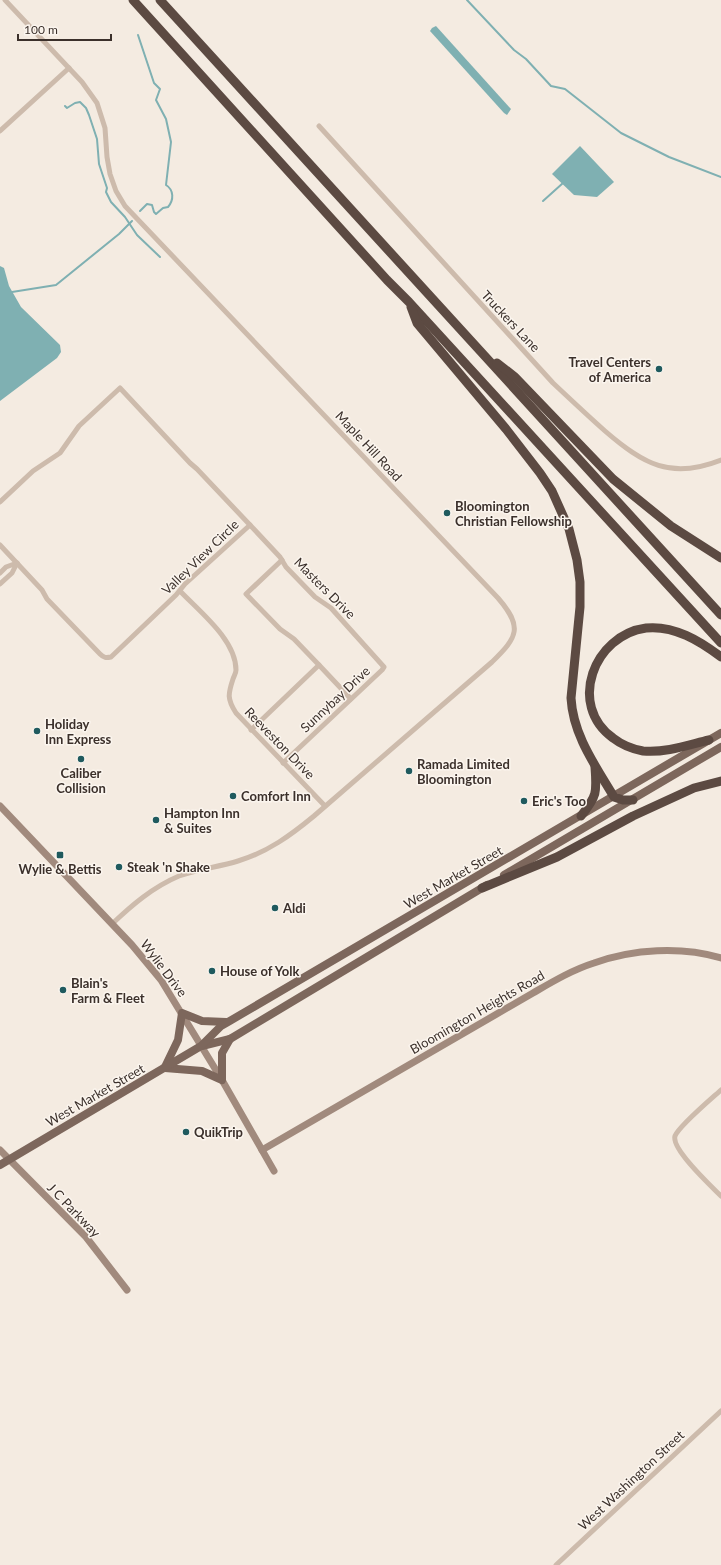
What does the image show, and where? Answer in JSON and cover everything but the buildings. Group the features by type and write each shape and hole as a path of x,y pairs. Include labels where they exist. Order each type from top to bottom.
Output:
{"highway":[{"path":"133,0 721,643"},
{"path":"160,0 721,615"},
{"path":"409,302 417,323 506,429 552,491 569,529 577,560 580,582 580,606 571,687 572,708 579,735 594,764 614,796 623,800 633,800"},
{"path":"475,345 515,377 613,479 671,526 721,558"},
{"path":"709,740 668,750 644,751 630,748 608,734 597,720 589,696 590,682 598,661 612,643 631,632 646,628 669,629 693,638 704,644 721,657"},
{"path":"580,816 595,796 597,788 594,764"},
{"path":"482,888 556,856 633,816 694,788 721,781"}],"main road":[{"name":"West Market Street","path":"0,1165 201,1046 221,1026 721,733"},
{"name":"West Market Street","path":"201,1046 230,1039 721,747"},
{"name":"Wylie Drive","path":"1,808 150,965 182,1013 274,1171"},
{"name":"Bloomington Heights Road","path":"262,1150 533,992 573,971 592,963 644,952 682,952 721,958"},
{"path":"228,1022 209,1023 182,1013 178,1040 164,1068 202,1071 222,1080 222,1053 230,1039"},
{"name":"J C Parkway","path":"0,1150 86,1237 127,1290"}],"street":[{"name":"Maple Hill Road","path":"5,0 89,91 101,112 105,128 110,174 116,191 125,206 498,598 508,610 513,619 514,625 513,635 504,650 325,806 286,838 249,857 178,877 138,900 112,924"},
{"path":"0,131 69,68"},
{"name":"Truckers Lane","path":"319,126 553,383 626,449 646,461 665,467 697,468 721,460"},
{"name":"Valley View Circle","path":"0,502 33,471 60,453 79,426 120,388 250,525 202,568 111,657 103,657 47,598 42,590 0,545"},
{"name":"Masters Drive","path":"250,525 282,560 286,567 315,597 331,608 384,667"},
{"path":"282,560 246,594 280,629 294,639 351,699"},
{"path":"0,573 6,568 17,563"},
{"path":"0,584 12,573 17,563"},
{"name":"Reeveston Drive","path":"180,591 224,638 233,655 236,671 228,693 230,704 236,713 325,806"},
{"path":"251,730 319,665"},
{"name":"Sunnybay Drive","path":"283,763 384,667"},
{"path":"721,1090 685,1123 674,1139 678,1150 721,1196"},
{"name":"West Washington Street","path":"556,1565 721,1410"}],"water":[{"path":"436,26 511,109 507,115 430,31"},
{"path":"580,146 614,182 597,197 574,195 552,174"},
{"path":"0,266 4,268 9,286 21,307 60,345 61,352 57,358 0,401"}],"waterway":[{"path":"467,0 514,50 526,59 551,86 565,89 621,133 669,157 721,177"},
{"path":"138,35 154,83 160,89 156,100 166,119 171,142 166,185 172,192 172,198 168,207 163,208 156,214 152,205 147,204 140,211"},
{"path":"65,106 67,108 80,102 86,108 97,139 99,164 107,188 106,192 111,202 125,217 137,235 160,257"},
{"path":"543,201 563,183"},
{"path":"12,292 56,285 119,234 132,221"}],"place":[{"name":"Travel Centers of America","path":"659,369"},
{"name":"Bloomington Christian Fellowship","path":"447,513"},
{"name":"Holiday Inn Express","path":"37,731"},
{"name":"Caliber Collision","path":"81,759"},
{"name":"Ramada Limited Bloomington","path":"409,771"},
{"name":"Comfort Inn","path":"233,796"},
{"name":"Eric's Too","path":"524,801"},
{"name":"Hampton Inn & Suites","path":"156,820"},
{"name":"Wylie & Bettis","path":"60,855"},
{"name":"Steak 'n Shake","path":"119,867"},
{"name":"Aldi","path":"275,908"},
{"name":"House of Yolk","path":"212,971"},
{"name":"Blain's Farm & Fleet","path":"63,990"},
{"name":"QuikTrip","path":"186,1132"}]}
